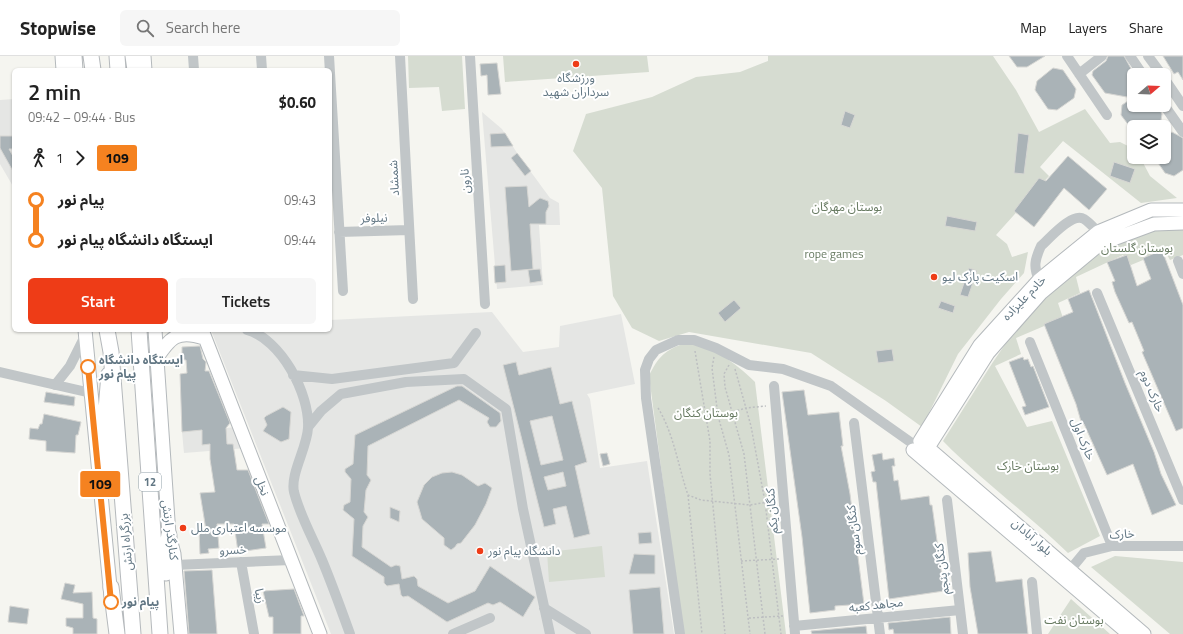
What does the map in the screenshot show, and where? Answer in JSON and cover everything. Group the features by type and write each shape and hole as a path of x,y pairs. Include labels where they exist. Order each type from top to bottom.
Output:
{"highway":[{"path":"74,56 76,68"},
{"path":"91,56 93,68"},
{"path":"117,56 118,68"},
{"path":"133,56 135,68"},
{"name":"بزرگراه ارتش","path":"108,332 133,634"},
{"name":"12","path":"139,332 160,634"},
{"path":"169,535 165,555 171,634"},
{"path":"111,587 117,634"}],"main road":[{"path":"62,56 63,68"},
{"path":"144,56 145,68"},
{"name":"خادم علیزاده","path":"920,448 980,345 1039,280 1098,232 1151,210 1183,210"},
{"name":"خادم علیزاده","path":"920,448 988,353 1041,293 1100,244 1154,224 1183,223"},
{"name":"کنارگذر ارتش","path":"155,332 169,535 175,565 181,634"},
{"path":"85,333 111,587"},
{"name":"نخل","path":"156,359 167,341 179,335 192,333 203,334 320,634"},
{"path":"110,352 105,410 112,634"},
{"name":"بلوار آبادان","path":"920,448 1067,574 1144,634"},
{"name":"بلوار آبادان","path":"1067,574 1129,634"}],"street":[{"path":"193,56 194,68"},
{"path":"261,56 262,68"},
{"path":"329,56 330,68"},
{"name":"شمشاد","path":"400,56 413,299"},
{"name":"نارون","path":"470,56 485,304"},
{"path":"1067,56 1106,115"},
{"path":"1079,74 1102,56"},
{"path":"1130,56 1138,68"},
{"path":"1148,56 1157,68"},
{"path":"1171,88 1183,106"},
{"path":"332,109 343,291"},
{"path":"1169,112 1183,132"},
{"path":"1039,280 1034,268 1041,246 1068,221 1075,218 1085,220 1098,232"},
{"name":"نیلوفر","path":"339,232 409,230"},
{"path":"1178,261 1183,274"},
{"name":"خارک دوم","path":"1097,292 1183,500"},
{"path":"251,332 265,339 289,365 305,398 308,427 304,451 296,474 294,491 302,516 322,559 350,634"},
{"path":"55,385 70,366 85,333"},
{"path":"293,375 332,379 454,363 476,333"},
{"path":"680,634 646,398 645,370 649,359 656,350 678,340 692,340 716,348 734,359 749,365 783,369 831,386 920,448"},
{"name":"خارک اول","path":"1030,342 1112,546"},
{"path":"0,372 91,393"},
{"path":"308,427 320,410 341,394 406,382 464,379 506,409 523,509 550,634"},
{"name":"کنگان یکم","path":"774,386 795,630"},
{"name":"کنگان سوم","path":"854,423 880,634"},
{"name":"کنگان پنجم","path":"947,500 963,634"},
{"name":"خارک","path":"1067,574 1084,553 1112,546 1183,546"},
{"name":"خسرو","path":"175,565 291,560"},
{"name":"زیبا","path":"241,562 254,634"},
{"path":"1032,582 1037,634"},
{"path":"544,608 586,634"},
{"name":"مجاهد کعبه","path":"795,630 878,618 960,610"},
{"path":"453,634 490,618"}],"path":[{"path":"692,340 710,441 713,501 725,634"},
{"path":"716,348 712,368 718,416 729,456 750,634"},
{"path":"734,359 751,426 765,502 782,634"},
{"path":"734,359 724,374 725,387 731,413 744,454 765,634"},
{"path":"646,398 657,407 668,423 677,464 688,495 702,634"},
{"path":"718,416 746,408 776,404"},
{"path":"688,495 701,500 750,505 784,500"},
{"path":"741,561 756,562 788,558"},
{"path":"748,618 793,616"}],"shaded area":[{"path":"12,99 12,185 0,164 0,100"},
{"path":"482,112 502,129 517,153 550,198 559,203 560,225 539,225 543,285 497,289"},
{"name":"دانشگاه پیام نور","path":"492,312 523,352 559,347 560,326 621,314 635,384 587,394 590,399 600,468 647,461 674,634 331,634 212,332 332,332 332,320"},
{"path":"237,427 247,448 184,453 182,432"}],"green space":[{"path":"408,56 462,56 465,109 442,111 439,87 409,88"},
{"name":"ورزشگاه سرداران شهید","path":"503,56 647,56 649,72 505,82"},
{"name":"بوستان مهرگان","path":"768,56 993,56 1016,90 1039,132 1085,109 1110,143 1120,142 1127,146 1127,164 1144,164 1150,176 1177,198 1141,203 1063,141 1040,167 1049,176 996,235 1007,244 1012,257 1028,252 1024,273 1001,299 958,354 922,427 886,401 811,353 689,332 659,341 632,328 613,296 602,188 573,151 586,114 652,97 696,77 740,72 768,61"},
{"name":"بوستان خارک","path":"1162,229 1183,229 1183,255 1170,260 1165,251 1131,265 1123,255 1076,277 1080,293 1058,303 1063,318 1016,338 1021,354 995,366 1027,427 1052,421 1100,536 1068,553 973,470 943,441 993,362 1024,317 1100,247 1122,239"},
{"name":"بوستان کنگان","path":"685,343 714,351 723,356 755,382 786,634 683,634 649,376 663,355 672,348"},
{"path":"602,546 605,577 549,582 547,552"},
{"path":"1115,556 1183,562 1183,634 1170,634 1091,567"},
{"name":"بوستان نفت","path":"1071,599 1110,634 1048,634"}],"building":[{"path":"1009,56 1045,56 1027,67 1017,67"},
{"path":"1108,56 1124,56 1131,68 1127,68 1127,97 1105,93 1092,75 1093,71 1106,61"},
{"path":"1163,56 1183,56 1183,80 1178,72 1174,74"},
{"path":"497,63 501,94 488,95 487,75 481,76 480,64"},
{"path":"1053,68 1063,70 1076,89 1074,98 1057,110 1048,109 1035,90 1037,81"},
{"path":"1127,102 1127,112 1161,112 1161,120 1127,120 1127,123 1121,115 1122,105"},
{"path":"845,111 855,115 850,128 841,125"},
{"path":"505,133 513,146 491,147 490,134"},
{"path":"1018,133 1029,135 1024,174 1014,173"},
{"path":"1171,133 1183,138 1183,170 1174,176 1165,173 1159,164 1171,164"},
{"path":"0,136 12,136 12,149 9,149 12,154 12,169 0,148"},
{"path":"517,153 531,171 525,176 511,158"},
{"path":"1068,156 1107,189 1089,210 1064,188 1034,227 1014,211 1039,178 1046,181"},
{"path":"1114,162 1135,169 1130,183 1110,176"},
{"path":"527,186 529,207 540,198 548,201 549,206 546,212 546,224 530,224 533,269 511,271 505,187"},
{"path":"947,216 977,222 975,231 945,226"},
{"path":"1162,250 1183,305 1183,428 1176,431 1142,352 1144,351 1132,322 1129,323 1115,292 1112,282 1115,281 1107,262 1127,255 1137,286 1151,279 1143,258"},
{"path":"505,265 506,282 495,283 494,266"},
{"path":"969,268 977,271 968,297 960,295"},
{"path":"540,269 542,281 530,283 528,270"},
{"path":"1089,290 1125,383 1154,452 1161,474 1176,505 1152,515 1133,464 1107,475 1084,424 1082,425 1076,404 1044,324 1073,312 1068,299"},
{"path":"734,300 741,308 725,322 718,313"},
{"path":"941,301 955,306 953,313 938,308"},
{"path":"200,346 203,359 206,362 205,371 209,371 230,423 226,428 227,444 233,444 237,470 248,470 269,524 262,524 266,548 238,552 234,524 217,524 219,548 208,549 209,553 200,554 199,530 206,530 200,493 215,492 210,459 210,444 202,445 202,430 182,432 180,374 187,373 186,360 182,360 182,347"},
{"path":"892,349 894,361 878,363 876,351"},
{"path":"1023,357 1024,360 1028,359 1031,367 1033,366 1049,407 1025,415 1022,407 1026,406 1009,362"},
{"path":"516,362 519,375 551,367 560,404 572,401 587,462 575,466 590,534 574,538 566,506 553,509 556,524 544,527 503,365","holes":["552,416 563,460 541,465 530,421","563,472 566,486 548,490 544,477"]},
{"path":"457,386 462,386 500,413 501,421 496,427 490,427 487,422 489,418 459,400 368,446 367,475 371,480 366,490 364,512 368,517 363,526 362,547 391,567 396,565 400,566 402,579 414,576 417,579 418,586 448,603 475,591 490,566 535,597 523,617 500,602 493,605 488,603 447,622 408,596 403,597 401,595 399,584 387,586 384,583 384,577 352,556 354,519 343,510 344,505 350,502 351,479 345,472 345,469 353,464 355,435"},
{"path":"804,390 808,415 839,412 843,446 841,446 850,494 864,604 835,606 835,610 810,613 802,537 782,392"},
{"path":"46,392 75,397 74,406 44,402"},
{"path":"283,407 291,412 289,439 281,442 263,431 267,425 264,418"},
{"path":"44,414 81,422 78,435 76,435 75,453 46,451 46,441 29,439 30,428 38,429 40,424 42,424"},
{"path":"607,453 610,464 603,466 600,454"},
{"path":"882,453 883,460 894,458 895,466 892,466 894,481 898,480 901,500 929,496 930,505 932,505 944,591 889,599 876,482 873,482 871,472 875,471 872,455"},
{"path":"452,472 462,475 478,486 485,483 492,488 486,504 475,525 461,543 457,544 451,550 444,545 444,538 422,519 417,502 424,485 432,477 442,473"},
{"path":"390,507 400,511 399,522 390,518"},
{"path":"651,532 652,543 639,544 638,533"},
{"path":"991,551 996,582 1022,579 1028,634 978,634 970,587 968,553"},
{"path":"634,554 655,555 655,574 629,574"},
{"path":"212,570 217,634 189,634 184,571"},
{"path":"65,583 75,585 73,593 92,592 93,618 97,619 97,634 73,634 73,628 66,626 66,618 83,618 83,604 61,599"},
{"path":"660,587 664,634 633,634 629,590"},
{"path":"294,589 304,616 301,616 301,634 273,634 273,617 269,617 263,591"},
{"path":"10,606 29,609 27,624 8,622"},
{"path":"950,617 951,634 894,634 893,629 889,630 888,623"},
{"path":"866,626 867,634 812,634 811,631"}],"bus line":[{"name":"109","path":"88,367 111,587 111,602"}],"place":[{"name":"ورزشگاه سرداران شهید","path":"576,64"},
{"name":"اسکیت پارک لیو","path":"934,277"},
{"name":"ایستگاه دانشگاه پیام نور","path":"88,367"},
{"name":"موسسه اعتباری ملل","path":"183,528"},
{"name":"دانشگاه پیام نور","path":"480,551"},
{"name":"پیام نور","path":"111,602"}],"park label":[{"name":"بوستان گلستان","path":"1137,248"},
{"name":"rope games","path":"834,254"}]}
